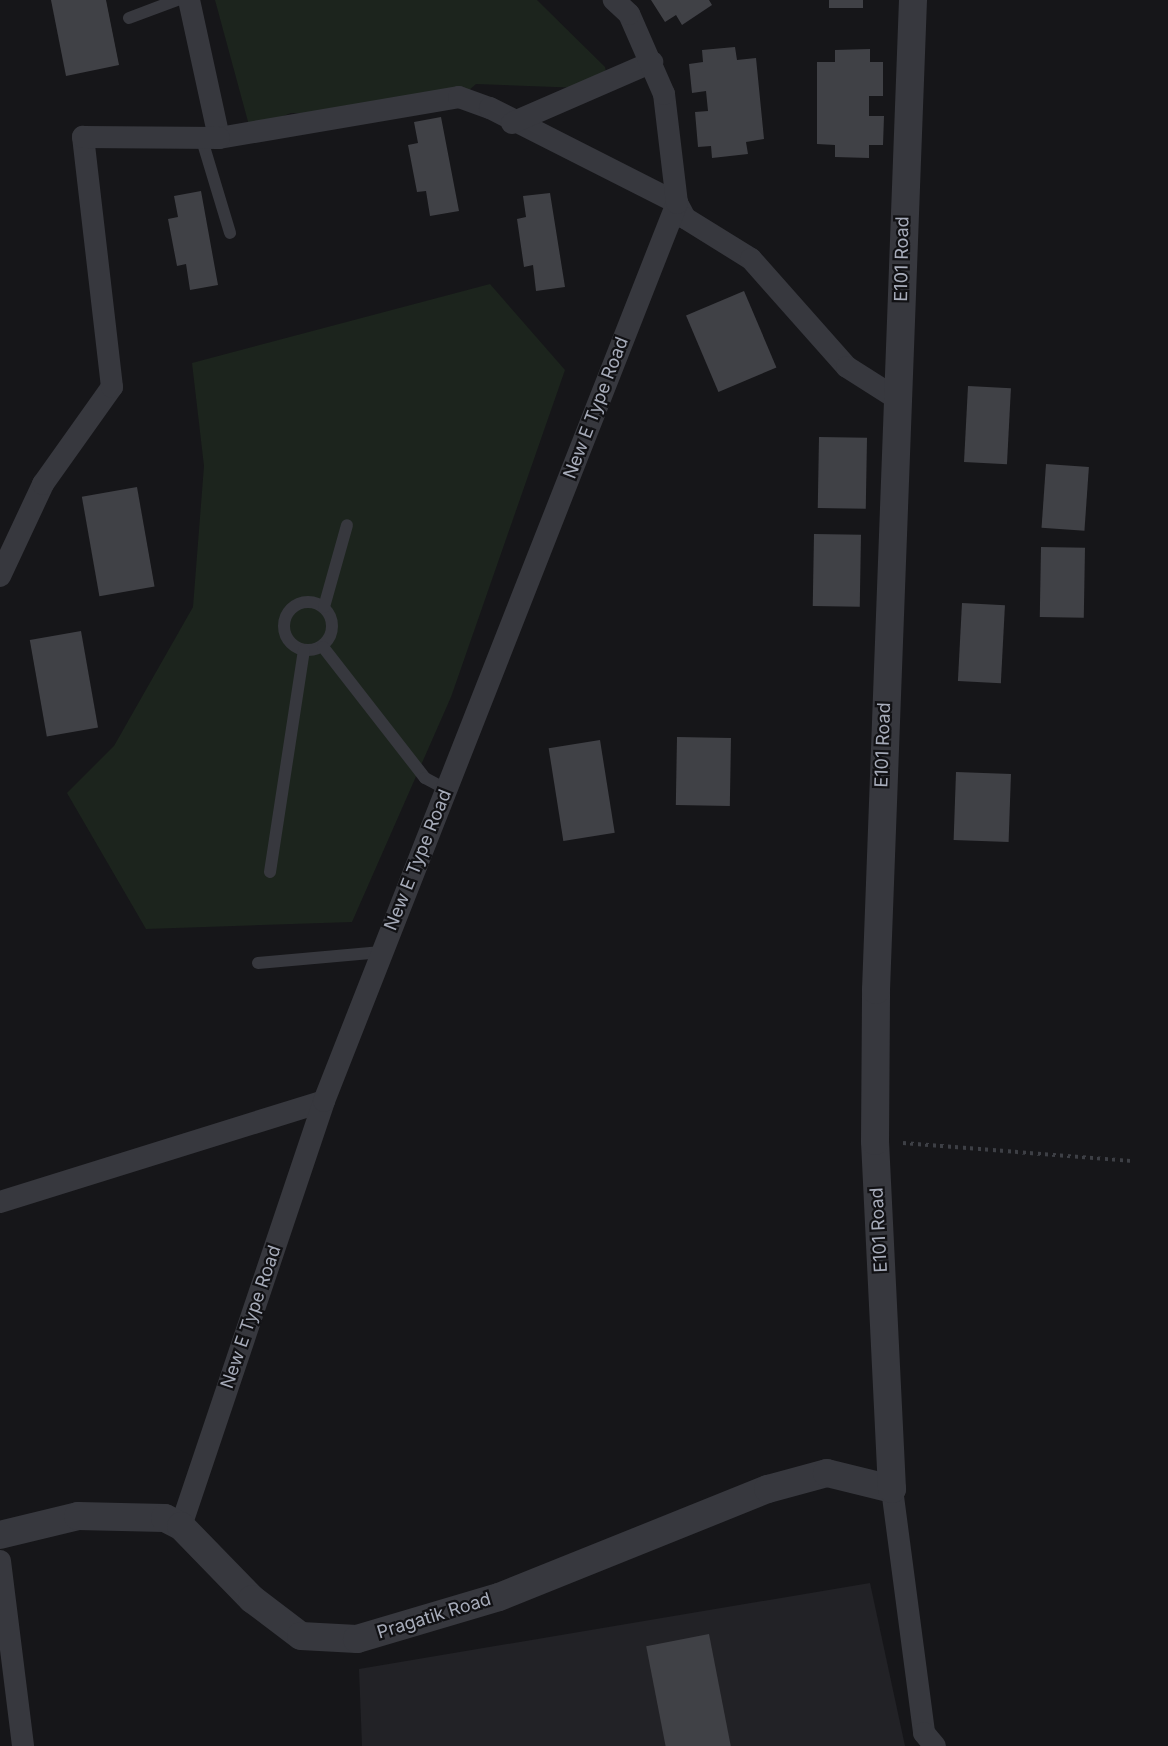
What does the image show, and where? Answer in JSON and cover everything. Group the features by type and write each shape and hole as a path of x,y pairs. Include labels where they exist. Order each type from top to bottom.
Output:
{"street":[{"path":"189,0 211,139"},
{"path":"614,0 629,14 652,62 672,133 677,203 686,218 751,259 847,367 899,400"},
{"name":"E101 Road","path":"892,1489 875,1141 886,622 899,400 913,0"},
{"path":"512,123 652,62"},
{"path":"0,576 43,484 112,387 83,137 211,139 459,97 490,108 512,123 677,203"},
{"name":"New E Type Road","path":"181,1526 324,1101 677,203"},
{"path":"0,1202 324,1101"},
{"name":"Pragatik Road","path":"0,1535 78,1515 165,1518 181,1526 252,1599 301,1636 357,1639 499,1597 768,1489 827,1473 892,1489"},
{"path":"892,1489 924,1733 935,1746"},
{"path":"0,1562 23,1746"}],"lane":[{"path":"129,18 177,0"},
{"path":"211,139 230,233"},
{"path":"323,647 332,622 324,607 347,525"},
{"path":"323,647 304,651 289,643 282,626 286,612 298,603 324,607"},
{"path":"323,647 424,778 446,789"},
{"path":"270,872 304,651"},
{"path":"258,963 382,952"}],"path":[{"path":"875,1141 1133,1161"}],"shaded area":[{"path":"215,0 537,0 605,67 609,89 476,84 459,99 371,114 291,113 250,129"},
{"path":"490,284 565,370 451,697 352,922 146,929 67,793 114,746 193,607 204,466 192,363"},
{"path":"870,1583 905,1746 362,1746 359,1669"}],"building":[{"path":"51,0 106,0 119,65 66,76"},
{"path":"651,0 709,0 712,5 682,25 676,15 665,22"},
{"path":"829,0 863,0 863,8 829,8"},
{"path":"735,47 737,60 756,58 764,139 746,142 748,154 712,158 711,146 698,147 695,112 708,111 706,91 692,93 689,64 703,62 702,50"},
{"path":"870,49 870,62 883,62 883,96 869,96 869,116 884,116 883,145 869,145 869,158 835,157 835,145 817,144 817,62 835,62 835,50"},
{"path":"441,117 459,211 430,216 426,191 417,192 408,145 418,143 414,122"},
{"path":"201,191 218,285 190,290 186,264 177,266 168,219 178,217 174,196"},
{"path":"550,193 565,287 536,291 533,265 524,267 517,219 526,217 523,196"},
{"path":"744,291 776,367 718,392 686,316"},
{"path":"968,386 1011,388 1007,464 964,462"},
{"path":"819,437 867,438 866,509 818,508"},
{"path":"1046,464 1089,467 1084,531 1042,528"},
{"path":"137,487 155,586 99,596 82,497"},
{"path":"814,534 861,535 860,607 813,606"},
{"path":"1041,547 1085,548 1084,618 1040,617"},
{"path":"962,603 1005,605 1001,683 958,681"},
{"path":"81,631 98,728 47,737 30,640"},
{"path":"677,737 731,738 730,806 676,805"},
{"path":"600,740 615,833 563,841 549,748"},
{"path":"956,772 1011,774 1009,842 954,840"},
{"path":"709,1634 731,1746 666,1746 646,1646"}]}
